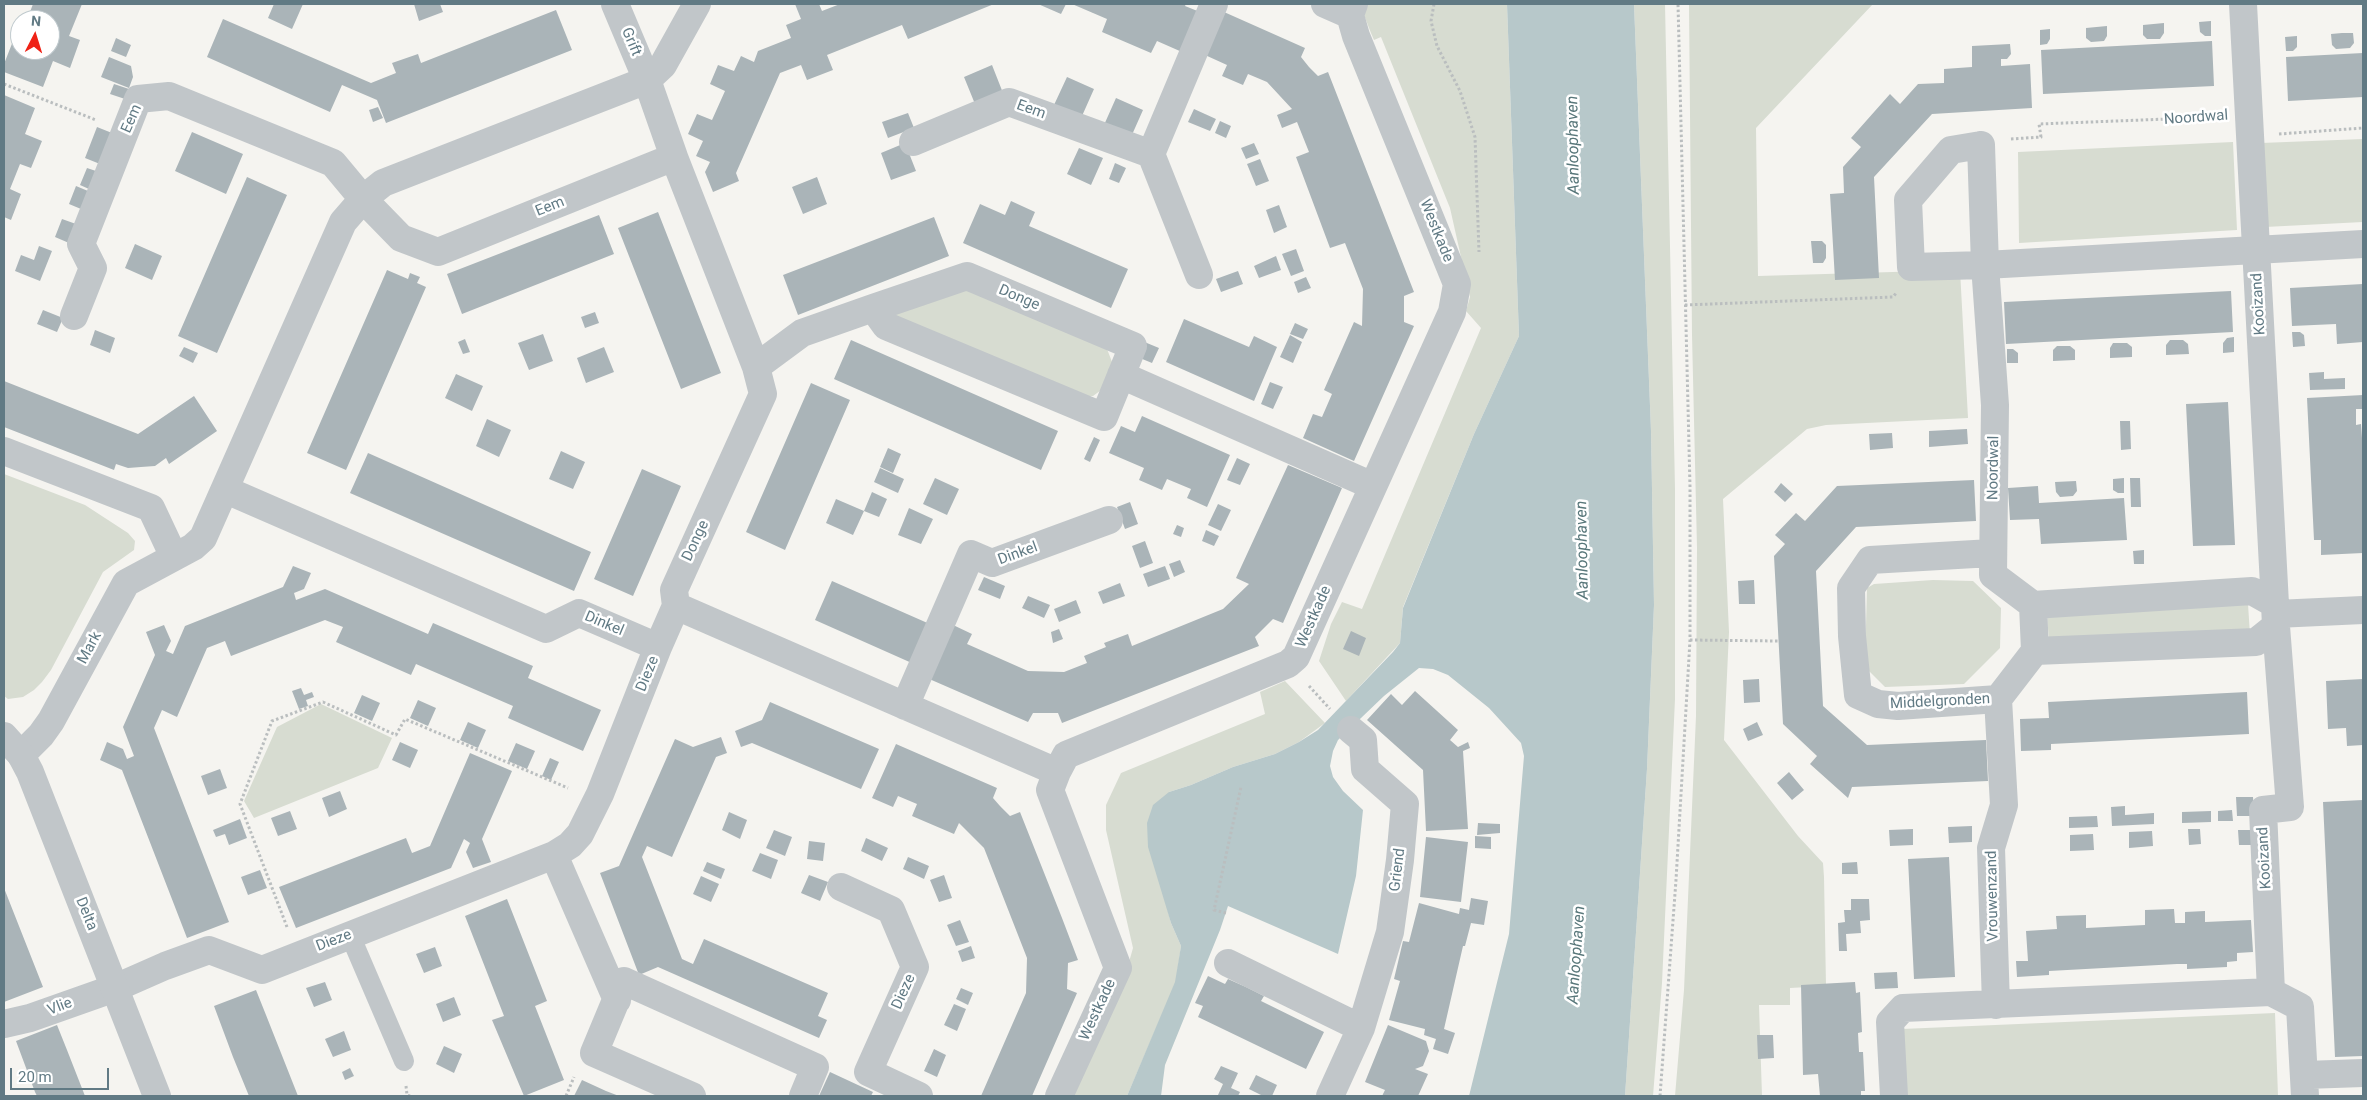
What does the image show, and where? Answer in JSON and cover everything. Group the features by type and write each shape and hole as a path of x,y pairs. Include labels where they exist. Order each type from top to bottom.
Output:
{"street":[{"name":"Grift","path":"615,4 647,80"},
{"path":"226,490 343,222 363,199 383,183 647,80 663,65 697,4"},
{"path":"1199,274 1151,154 1214,4"},
{"path":"1325,4 1352,9"},
{"name":"Kooizand","path":"2243,4 2275,615 2290,807 2263,810 2272,992"},
{"name":"Westkade","path":"1059,1096 1118,968 1050,790 1057,772 1066,755 1288,664 1296,657 1452,312 1457,284 1356,36 1352,9"},
{"path":"647,80 674,157"},
{"name":"Eem","path":"74,316 93,268 81,244 138,100 169,96 333,164 400,238 438,252 674,157"},
{"name":"Eem","path":"913,142 1009,102 1151,154"},
{"path":"1981,145 1951,150 1908,200 1911,267 1985,265 2363,244"},
{"name":"Noordwal","path":"1981,145 1985,265 1995,405 1993,575 2033,605"},
{"name":"Donge","path":"674,157 756,367 763,394 674,590 676,606"},
{"name":"Donge","path":"756,367 802,333 874,308 967,276 1133,346 1104,418 886,326 874,308"},
{"path":"1121,375 1373,486"},
{"path":"4,451 150,508 174,557"},
{"name":"Mark","path":"9,742 41,735 51,721 126,583 174,557 203,538 226,490"},
{"name":"Dinkel","path":"226,490 546,629 580,613 658,647"},
{"name":"Dinkel","path":"905,706 971,554 992,563 1109,520"},
{"name":"Middelgronden","path":"1992,553 1870,560 1851,588 1852,636 1858,695 1872,701 1898,706 1998,699 2035,651"},
{"path":"2275,615 2256,642 2035,651 2033,605 2252,591 2275,615 2363,610"},
{"path":"658,647 676,606 1057,772"},
{"name":"Dieze","path":"115,988 165,966 209,950 262,970 554,855 570,845 580,834 597,800 658,647"},
{"name":"Vrouwenzand","path":"1996,1006 1991,848 2004,805 1998,699"},
{"name":"Griend","path":"1330,1096 1361,1028 1390,932 1400,860 1405,804 1365,769 1363,740 1352,730"},
{"name":"Delta","path":"9,742 30,772 157,1096"},
{"path":"554,855 617,1000"},
{"name":"Dieze","path":"841,887 892,910 915,967 868,1072 919,1096"},
{"path":"1228,963 1361,1028"},
{"path":"692,1096 594,1053 624,982 816,1067 803,1096"},
{"name":"Vlie","path":"4,1024 30,1018 115,988"},
{"path":"1894,1096 1890,1022 1903,1008 1996,1006 2272,992 2300,1007 2305,1086 2363,1073"}],"lane":[{"path":"350,935 404,1061"}],"path":[{"path":"1434,4 1431,20 1437,46 1460,91 1475,137 1479,259"},
{"path":"1660,1096 1676,880 1690,640 1690,488 1678,4"},
{"path":"4,84 126,132"},
{"name":"Noordwal","path":"1981,145 1994,140 2041,137 2039,124 2177,120 2248,125 2363,128"},
{"path":"1685,306 1893,297 1911,267"},
{"path":"1690,640 1778,642"},
{"path":"298,956 240,804 272,721 323,702 396,735 405,719 597,800"},
{"path":"1226,913 1214,910 1241,786"}],"shaded area":[{"path":"1364,4 1507,4 1519,336 1474,434 1403,607 1400,643 1346,701 1319,661 1331,624 1342,602 1362,609 1481,328 1466,311 1470,297 1450,208 1381,37 1374,40 1371,33 1362,10"},
{"path":"1634,4 1665,4 1675,489 1675,699 1662,983 1653,1096 1625,1096 1647,769 1654,605 1651,431"},
{"path":"1689,4 1873,4 1756,128 1758,276 1960,270 1968,418 1826,425 1807,429 1723,499 1729,632 1724,740 1798,836 1823,863 1824,877 1826,986 1790,988 1790,1005 1759,1005 1762,1096 1675,1096 1684,990 1696,716 1697,548 1692,335"},
{"path":"2363,139 2363,222 2265,227 2261,143"},
{"path":"2233,142 2237,230 2019,243 2018,152"},
{"path":"956,286 1107,349 1114,367 1108,385 1093,396 1076,397 892,319 893,310"},
{"path":"4,474 85,505 128,533 135,541 134,550 103,572 51,670 42,682 23,697 8,699 4,696"},
{"path":"1933,580 1973,581 2001,608 2000,648 1964,684 1885,687 1868,670 1865,663 1867,588 1874,584"},
{"path":"2248,604 2250,635 2049,641 2047,615"},
{"path":"1285,681 1325,723 1299,742 1275,754 1233,767 1169,792 1162,888 1171,923 1181,946 1176,982 1127,1096 1071,1096 1127,969 1133,948 1106,830 1106,805 1121,773 1265,714 1260,692"},
{"path":"321,704 392,738 378,768 254,818 244,801 277,727"},
{"path":"2275,1013 2278,1096 1906,1096 1902,1029"}],"water":[{"name":"Aanloophaven","path":"1507,4 1634,4 1651,431 1654,605 1647,769 1625,1096 1469,1096 1509,934 1524,756 1521,743 1489,708 1448,675 1433,669 1419,668 1384,696 1338,740 1333,751 1330,766 1333,777 1343,791 1363,810 1356,876 1338,954 1228,906 1165,1065 1161,1096 1127,1096 1175,982 1181,946 1171,923 1148,847 1147,823 1153,805 1169,792 1233,767 1275,754 1318,730 1393,652 1400,643 1403,608 1474,434 1519,336"}],"building":[{"path":"33,4 82,4 69,36 80,40 70,68 53,61 43,87 4,72 4,64 10,49 10,60 60,60 60,10 31,10"},
{"path":"274,4 303,4 292,29 268,18"},
{"path":"414,4 440,4 443,12 419,21"},
{"path":"795,4 819,4 822,11 840,4 994,4 908,39 902,25 827,55 833,70 807,80 801,65 780,73 736,173 739,181 713,192 705,172 710,162 696,156 703,141 688,134 697,114 712,120 725,91 710,84 718,65 734,71 741,56 754,62 758,51 791,38 786,25 801,19"},
{"path":"1038,4 1066,4 1061,14"},
{"path":"1072,4 1186,4 1185,6 1200,12 1182,52 1157,41 1151,53 1102,32 1107,19"},
{"path":"556,10 572,50 386,123 377,100 342,85 330,112 207,57 223,19 371,83 396,73 392,63 418,54 421,63"},
{"path":"1224,12 1305,48 1301,57 1309,67 1318,76 1328,72 1414,292 1404,296 1404,322 1414,326 1354,461 1303,438 1313,414 1322,417 1332,394 1324,390 1354,322 1362,326 1363,289 1345,243 1330,248 1296,157 1309,152 1297,122 1282,128 1277,115 1292,109 1267,82 1248,74 1243,85 1222,76 1227,65 1205,55"},
{"path":"2211,21 2211,36 2205,36 2200,32 2199,22"},
{"path":"2164,23 2164,33 2160,39 2147,39 2143,35 2143,25"},
{"path":"2107,26 2107,36 2104,41 2091,42 2086,38 2086,28"},
{"path":"2050,29 2050,39 2047,44 2040,45 2040,30"},
{"path":"2353,33 2354,43 2350,48 2336,49 2332,45 2331,34"},
{"path":"2297,36 2297,47 2293,51 2286,51 2285,37"},
{"path":"116,38 131,45 126,57 111,51"},
{"path":"2212,41 2214,86 2043,94 2041,50"},
{"path":"2010,44 2011,54 2007,59 2001,59 2001,66 2030,64 2032,108 1932,114 1874,177 1879,278 1835,280 1830,194 1844,193 1843,167 1861,147 1851,138 1890,94 1900,104 1918,84 1944,83 1944,69 1972,67 1972,46"},
{"path":"2363,53 2363,97 2288,101 2286,57"},
{"path":"109,57 131,66 133,77 129,88 101,77"},
{"path":"992,65 1003,93 975,104 964,77"},
{"path":"1067,77 1094,89 1082,116 1054,105"},
{"path":"114,84 129,89 125,99 110,94"},
{"path":"4,95 35,108 25,134 42,141 31,168 20,164 10,189 21,194 11,220 4,217"},
{"path":"1116,98 1143,110 1131,137 1104,125"},
{"path":"378,107 383,118 373,122 369,110"},
{"path":"1194,109 1216,119 1210,131 1188,122"},
{"path":"908,113 914,128 888,138 882,122"},
{"path":"1220,121 1231,126 1226,138 1215,133"},
{"path":"97,127 112,133 100,164 85,158"},
{"path":"192,132 243,154 226,194 175,171"},
{"path":"905,143 916,171 891,180 881,153"},
{"path":"1254,143 1259,154 1246,159 1241,148"},
{"path":"1079,148 1103,158 1091,185 1067,174"},
{"path":"1260,159 1269,181 1256,186 1247,164"},
{"path":"1115,163 1126,168 1119,183 1109,179"},
{"path":"87,168 96,171 89,189 80,185"},
{"path":"247,177 287,195 217,353 178,336"},
{"path":"817,177 827,204 803,214 792,187"},
{"path":"76,186 88,191 81,209 69,204"},
{"path":"1011,201 1035,212 1029,226 1128,269 1111,308 963,243 980,204 1005,215"},
{"path":"1279,205 1287,227 1274,233 1266,210"},
{"path":"658,212 721,373 681,389 618,228"},
{"path":"599,215 614,254 462,314 447,274"},
{"path":"934,217 949,256 798,315 783,275"},
{"path":"62,219 76,224 69,243 55,237"},
{"path":"1811,241 1822,241 1826,245 1826,258 1823,263 1813,263"},
{"path":"135,244 162,256 152,280 125,268"},
{"path":"39,246 52,251 40,281 15,271 21,255 34,260"},
{"path":"1296,249 1304,271 1291,276 1282,254"},
{"path":"1276,256 1281,270 1259,278 1254,266"},
{"path":"387,270 408,279 410,273 420,277 417,283 426,287 346,470 307,453"},
{"path":"1238,271 1243,284 1221,292 1216,279"},
{"path":"1306,277 1311,288 1298,293 1294,282"},
{"path":"2363,284 2363,342 2337,344 2336,324 2292,326 2290,288"},
{"path":"2231,291 2233,332 2006,344 2004,302"},
{"path":"43,310 63,318 57,332 37,324"},
{"path":"595,312 599,323 585,328 581,317"},
{"path":"1184,319 1249,347 1254,336 1277,347 1254,401 1166,362"},
{"path":"1295,323 1308,329 1303,339 1290,334"},
{"path":"95,330 115,338 110,353 90,345"},
{"path":"2292,332 2300,332 2304,335 2305,346 2293,347"},
{"path":"543,334 553,361 529,370 518,343"},
{"path":"1290,335 1302,342 1293,363 1280,357"},
{"path":"2234,337 2234,352 2223,353 2223,343 2227,338"},
{"path":"465,339 470,352 463,354 458,342"},
{"path":"851,340 1058,431 1041,470 834,379"},
{"path":"2170,340 2183,340 2188,344 2189,354 2166,355 2166,345"},
{"path":"1142,341 1159,348 1152,363 1135,356"},
{"path":"2113,343 2127,343 2132,347 2132,357 2110,358 2110,348"},
{"path":"2057,346 2070,346 2075,350 2075,360 2053,361 2053,350"},
{"path":"184,347 198,353 193,363 179,356"},
{"path":"604,347 614,372 586,383 577,358"},
{"path":"2007,349 2013,349 2018,353 2018,363 2007,363"},
{"path":"2324,372 2324,379 2345,378 2345,389 2310,390 2309,373"},
{"path":"456,374 483,386 472,411 445,398"},
{"path":"4,381 138,434 194,396 217,431 169,464 166,458 155,466 128,468 116,464 114,470 4,427"},
{"path":"1270,382 1283,387 1273,409 1261,404"},
{"path":"811,383 850,400 785,550 746,532"},
{"path":"2363,395 2363,409 2356,409 2356,425 2361,424 2363,452 2363,553 2321,555 2321,540 2314,540 2307,398"},
{"path":"2228,402 2235,545 2193,546 2186,404"},
{"path":"1142,416 1230,455 1207,507 1187,498 1191,489 1167,479 1162,490 1139,480 1144,468 1109,453 1121,426 1135,432"},
{"path":"487,419 511,430 499,457 476,446"},
{"path":"2120,421 2130,421 2131,449 2121,450"},
{"path":"1967,429 1968,444 1929,447 1929,431"},
{"path":"1892,433 1893,448 1870,450 1869,434"},
{"path":"1094,437 1100,440 1090,462 1084,459"},
{"path":"888,448 901,454 893,473 880,467"},
{"path":"561,451 585,462 573,489 549,479"},
{"path":"368,453 591,552 574,591 350,493"},
{"path":"1237,458 1250,464 1240,485 1227,480"},
{"path":"1288,465 1342,488 1283,623 1273,619 1255,637 1259,646 1062,723 1058,713 1033,713 1028,722 927,678 951,624 972,634 967,644 1028,671 1064,672 1087,663 1084,656 1106,647 1104,643 1128,634 1132,646 1223,609 1249,584 1236,578"},
{"path":"880,468 904,479 898,493 874,482"},
{"path":"642,469 681,486 633,596 594,579"},
{"path":"935,478 959,489 947,515 923,504"},
{"path":"2124,478 2124,493 2118,493 2113,490 2113,479"},
{"path":"2130,478 2140,478 2141,507 2131,507"},
{"path":"1974,480 1976,521 1856,527 1816,571 1823,706 1867,745 1986,740 1988,781 1852,787 1848,798 1810,764 1817,756 1783,724 1774,556 1785,544 1775,535 1796,513 1805,521 1837,486"},
{"path":"2076,481 2077,491 2073,496 2060,497 2056,492 2055,482"},
{"path":"1781,483 1793,494 1785,502 1774,492"},
{"path":"2038,486 2039,503 2124,498 2127,540 2041,544 2039,519 2010,520 2008,488"},
{"path":"872,492 887,499 879,517 864,511"},
{"path":"836,499 864,511 853,535 826,523"},
{"path":"1130,502 1138,524 1125,529 1117,507"},
{"path":"1218,504 1231,510 1221,531 1208,525"},
{"path":"909,508 933,519 921,544 898,535"},
{"path":"1177,525 1184,528 1181,537 1173,534"},
{"path":"1206,530 1219,536 1214,546 1202,541"},
{"path":"1145,541 1153,563 1140,568 1132,546"},
{"path":"2144,550 2144,564 2134,564 2133,551"},
{"path":"1180,560 1185,572 1174,577 1169,564"},
{"path":"293,566 311,573 304,589 294,593 296,600 325,589 428,634 433,623 533,666 528,678 601,710 583,751 508,718 513,706 416,664 411,675 336,642 343,627 325,620 231,656 225,641 207,648 177,717 162,710 154,728 229,922 187,938 122,770 100,760 107,742 123,749 127,759 134,756 123,727 155,655 146,632 164,625 171,641 166,651 173,654 185,626 283,587"},
{"path":"1165,566 1170,579 1148,587 1143,574"},
{"path":"984,577 1005,586 1000,599 978,590"},
{"path":"1754,580 1755,604 1739,604 1738,581"},
{"path":"832,581 932,625 914,664 815,620"},
{"path":"1120,583 1125,596 1103,604 1098,592"},
{"path":"1028,596 1050,605 1044,618 1022,608"},
{"path":"1076,600 1081,613 1059,622 1054,609"},
{"path":"1059,629 1063,639 1053,643 1051,632"},
{"path":"1351,631 1366,638 1359,656 1343,649"},
{"path":"1759,679 1760,702 1744,703 1743,680"},
{"path":"2363,679 2363,745 2347,746 2346,728 2328,729 2326,681"},
{"path":"301,688 304,695 312,692 314,697 306,700 308,706 299,709 292,691"},
{"path":"1415,691 1458,730 1450,740 1458,747 1468,742 1470,748 1463,751 1468,829 1426,831 1423,770 1367,720 1391,694 1402,705"},
{"path":"2247,692 2249,734 2051,744 2051,750 2021,751 2020,719 2049,718 2048,702"},
{"path":"362,695 380,703 372,721 354,713"},
{"path":"418,700 436,708 428,726 410,718"},
{"path":"770,702 879,749 861,789 752,743 741,747 735,731 762,720"},
{"path":"468,722 486,730 478,748 460,740"},
{"path":"1757,722 1763,735 1748,741 1743,729"},
{"path":"721,737 727,753 716,757 672,857 647,846 642,857 682,959 693,964 704,939 828,993 818,1016 827,1020 819,1038 658,967 639,975 600,873 619,866 675,739 693,747"},
{"path":"400,742 418,750 410,768 392,760"},
{"path":"516,743 535,751 527,769 508,761"},
{"path":"896,744 997,788 993,798 1000,806 1010,816 1020,812 1062,918 1078,960 1068,963 1067,989 1077,993 1032,1096 981,1096 1026,993 1027,958 984,848 959,823 954,834 912,816 917,804 898,796 893,807 872,798"},
{"path":"470,753 512,771 482,839 491,862 473,868 466,852 470,843 464,839 451,868 296,928 279,887 406,838 412,853 430,846"},
{"path":"550,758 559,762 551,780 542,776"},
{"path":"220,769 227,788 208,795 201,776"},
{"path":"1789,772 1804,790 1792,800 1777,783"},
{"path":"340,791 347,809 329,817 322,798"},
{"path":"2236,797 2253,797 2254,816 2237,816"},
{"path":"2363,800 2363,1056 2335,1057 2323,802"},
{"path":"2125,806 2125,815 2154,813 2154,824 2112,826 2111,807"},
{"path":"2232,810 2233,821 2218,821 2218,811"},
{"path":"290,811 297,829 278,836 271,818"},
{"path":"2211,811 2211,822 2182,823 2182,812"},
{"path":"729,812 747,820 740,839 722,830"},
{"path":"2097,816 2098,827 2069,828 2069,817"},
{"path":"240,819 247,838 229,845 225,834 216,837 213,830"},
{"path":"1478,823 1500,824 1500,833 1477,835"},
{"path":"1972,826 1972,842 1949,843 1948,827"},
{"path":"1913,829 1913,845 1890,846 1889,830"},
{"path":"2188,829 2200,829 2201,844 2189,845"},
{"path":"774,830 792,837 785,856 766,848"},
{"path":"2238,830 2251,830 2252,845 2239,845"},
{"path":"2152,831 2153,846 2129,848 2129,832"},
{"path":"2093,834 2094,850 2070,851 2070,835"},
{"path":"1475,836 1491,837 1491,849 1475,848"},
{"path":"1426,837 1468,842 1461,902 1420,897"},
{"path":"866,838 888,848 882,861 861,851"},
{"path":"809,841 825,843 823,861 807,859"},
{"path":"760,853 778,860 771,879 752,871"},
{"path":"908,857 929,866 924,879 903,869"},
{"path":"1949,857 1955,977 1914,979 1908,859"},
{"path":"707,862 725,869 721,879 703,871"},
{"path":"1857,862 1858,874 1842,874 1842,863"},
{"path":"260,870 267,888 248,895 241,877"},
{"path":"809,875 828,882 820,901 801,893"},
{"path":"944,875 952,898 939,902 930,880"},
{"path":"701,876 719,884 711,902 693,894"},
{"path":"4,888 43,987 4,1002"},
{"path":"1471,898 1488,901 1484,925 1471,923 1465,946 1463,946 1444,1029 1455,1033 1448,1054 1433,1049 1436,1039 1424,1035 1425,1029 1389,1020 1400,981 1394,979 1403,941 1409,942 1419,903 1459,914 1460,908 1469,910"},
{"path":"507,899 547,1001 535,1006 564,1080 524,1096 492,1020 504,1016 465,916"},
{"path":"1851,899 1869,899 1870,920 1860,921 1861,933 1846,934 1847,951 1839,951 1838,923 1845,922 1844,910 1851,910"},
{"path":"2174,909 2175,923 2185,923 2185,912 2205,911 2205,922 2251,920 2253,952 2237,953 2237,961 2227,962 2227,967 2187,969 2187,964 2177,964 2049,971 2049,975 2017,977 2016,961 2028,961 2026,931 2057,929 2056,916 2086,915 2086,928 2145,925 2145,910"},
{"path":"960,920 969,942 956,946 947,925"},
{"path":"971,946 975,958 962,962 958,951"},
{"path":"435,947 442,966 424,973 416,954"},
{"path":"1897,972 1898,988 1875,989 1874,973"},
{"path":"1208,976 1225,984 1228,979 1246,987 1264,996 1261,1001 1324,1032 1306,1069 1198,1017 1203,1006 1195,1003"},
{"path":"325,982 332,1000 314,1007 306,988"},
{"path":"1855,982 1856,993 1860,992 1862,1032 1858,1033 1859,1052 1863,1052 1865,1091 1861,1091 1861,1096 1820,1096 1818,1074 1803,1075 1801,985"},
{"path":"961,988 973,993 968,1005 956,999"},
{"path":"256,990 298,1096 249,1096 233,1057 214,1006"},
{"path":"454,997 461,1015 443,1022 436,1004"},
{"path":"954,1004 966,1009 957,1031 944,1025"},
{"path":"57,1025 85,1096 37,1096 35,1092 16,1041"},
{"path":"1388,1025 1426,1041 1429,1051 1423,1066 1415,1069 1428,1074 1418,1096 1382,1096 1385,1090 1365,1082"},
{"path":"344,1031 351,1050 333,1057 325,1039"},
{"path":"1757,1035 1773,1035 1774,1058 1758,1059"},
{"path":"444,1046 462,1054 454,1073 436,1064"},
{"path":"934,1049 946,1055 937,1077 924,1071"},
{"path":"1221,1066 1238,1073 1231,1088 1240,1092 1238,1096 1218,1095 1223,1084 1214,1079"},
{"path":"350,1068 354,1076 345,1080 342,1072"},
{"path":"830,1072 873,1092 871,1096 819,1096"},
{"path":"1256,1075 1277,1085 1272,1096 1263,1096 1249,1089"},
{"path":"582,1080 606,1091 619,1096 574,1096"}]}
